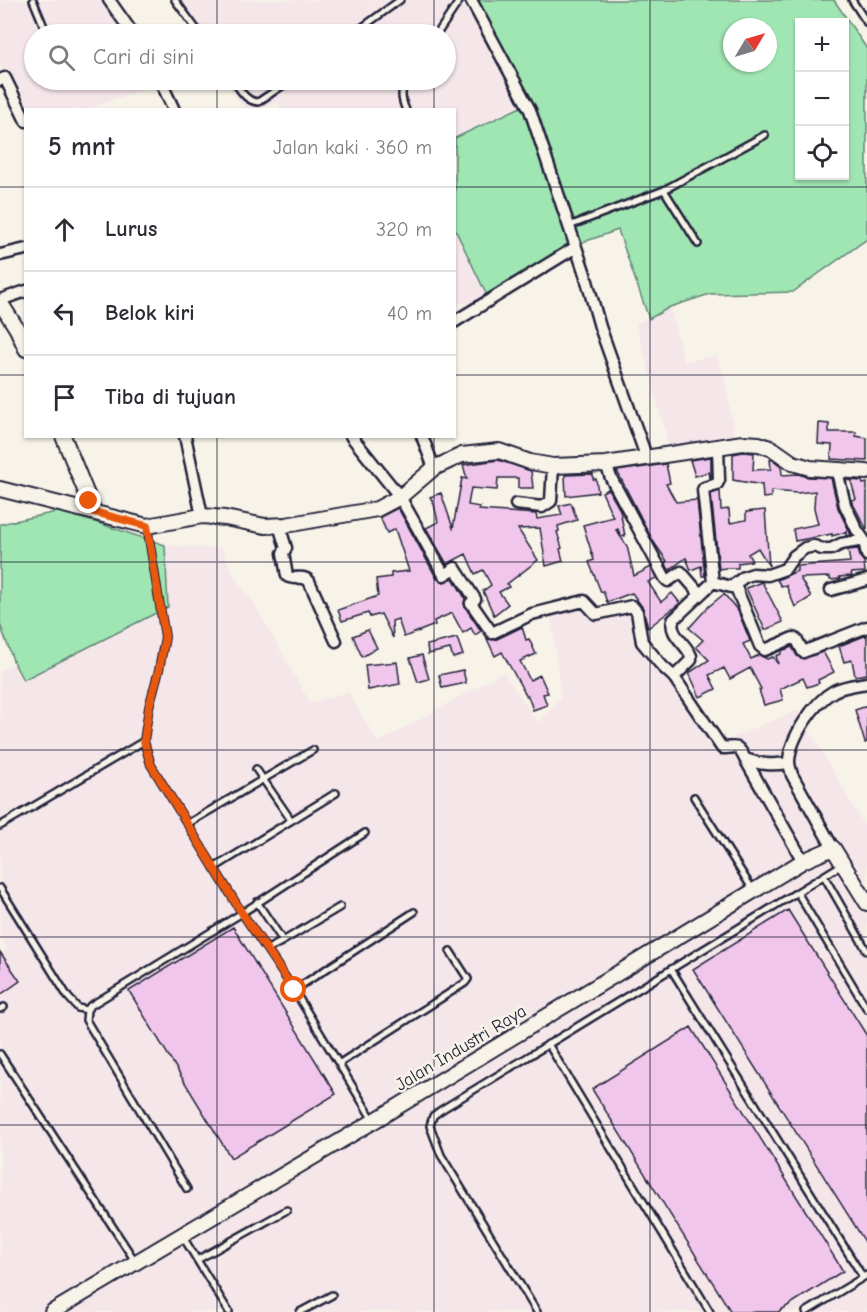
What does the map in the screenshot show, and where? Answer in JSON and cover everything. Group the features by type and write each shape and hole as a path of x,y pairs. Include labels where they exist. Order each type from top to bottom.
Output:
{"street":[{"path":"109,0 126,24"},
{"path":"471,0 530,110 600,327 647,459"},
{"path":"0,80 5,78 24,117"},
{"path":"165,90 173,108"},
{"path":"456,321 576,247"},
{"path":"0,255 24,249"},
{"path":"21,329 0,301 24,292"},
{"path":"64,438 94,512"},
{"path":"185,438 202,516"},
{"path":"353,438 400,497 444,575 455,568 475,599 471,603 492,633 532,614 582,602 586,602 596,614 632,606 637,612 642,642 674,677 722,748 736,746 740,748 803,861"},
{"path":"423,438 434,468"},
{"path":"0,489 147,526 202,516 265,526 369,511 400,497 434,468 462,455 499,450 530,462 553,466 606,464 743,443 759,444 773,449 793,463 810,468 867,472"},
{"path":"713,582 703,490 717,484 719,480 718,446"},
{"path":"606,464 666,580 681,572 700,594"},
{"path":"516,504 542,507 551,501 553,466"},
{"path":"837,471 849,516 864,540 867,555"},
{"path":"279,525 286,548 283,553 287,576 303,577 309,581 336,641"},
{"path":"713,582 726,587 735,585 744,577 753,574 768,575 785,569 794,556 805,548 814,546 831,549 841,544 864,540"},
{"path":"831,590 867,580"},
{"path":"674,677 691,660 692,656 673,632 671,624 675,617 713,582"},
{"path":"735,585 760,646 765,650 793,638 797,640 803,652 867,627"},
{"path":"867,683 833,692 819,702 803,723 791,750 789,763 792,776 867,903"},
{"path":"745,759 765,765 789,763"},
{"name":"Jalan Industri Raya","path":"52,1312 374,1121 803,861 833,848"}],"lane":[{"path":"33,0 43,24"},
{"path":"175,0 193,24"},
{"path":"367,24 400,0"},
{"path":"444,24 460,0"},
{"path":"852,0 867,23"},
{"path":"241,90 250,101 258,102 276,90"},
{"path":"403,90 402,101 405,108"},
{"path":"569,226 664,190 765,135"},
{"path":"664,190 698,244"},
{"path":"147,526 165,637 149,707 144,741 151,765 242,913 268,949 340,1063 374,1121"},
{"path":"0,826 144,741"},
{"path":"188,824 313,750"},
{"path":"256,769 291,820"},
{"path":"214,868 336,793"},
{"path":"694,797 754,891"},
{"path":"187,1189 86,1020 87,1010 365,833"},
{"path":"537,1312 441,1155 430,1126 433,1116 843,864"},
{"path":"824,876 867,951"},
{"path":"0,888 72,1003 78,1008 87,1010"},
{"path":"797,892 867,1009"},
{"path":"257,902 283,941"},
{"path":"268,949 340,907"},
{"path":"294,990 414,912"},
{"path":"340,1063 466,982 468,979 450,951"},
{"path":"671,969 865,1276 806,1312"},
{"path":"861,999 867,995"},
{"path":"548,1044 710,1312"},
{"path":"0,1054 136,1262"},
{"path":"197,1260 287,1210"},
{"path":"182,1235 229,1312"},
{"path":"300,1312 332,1295"}],"shaded area":[{"path":"0,0 108,0 126,24 24,24 24,90 140,90 91,108 24,108 24,121 0,65"},
{"path":"169,0 469,0 525,105 456,138 456,108 281,108 278,103 263,108 243,108 231,90 456,90 456,24 187,24"},
{"path":"456,231 490,302 456,304"},
{"path":"670,307 684,362 716,355 724,375 735,436 670,450 636,324"},
{"path":"165,545 222,549 234,576 254,603 310,703 348,692 378,743 503,672 539,724 561,697 550,610 583,600 593,615 634,606 640,640 719,743 798,710 867,830 867,1312 0,1312 0,955 8,949 0,937 0,671 14,663 23,680 168,607"}],"green space":[{"path":"469,0 834,0 846,18 795,18 795,180 849,180 849,22 867,49 867,239 793,292 710,294 670,307 649,319 618,230 572,246 490,302 456,231 456,138 525,105"},
{"path":"61,511 165,545 168,607 23,680 14,663 0,624 0,524"}],"building":[{"path":"819,423 829,424 829,432 856,432 856,436 867,438 867,461 831,459 832,445 818,444"},
{"path":"754,453 753,470 771,469 770,460 773,460 781,466 782,475 798,474 831,478 838,508 851,535 846,536 846,532 795,541 793,529 818,524 814,508 815,491 797,493 771,491 771,497 763,498 762,485 733,480 733,454"},
{"path":"711,457 711,478 709,472 695,476 690,460"},
{"path":"498,460 531,471 533,488 518,488 518,478 498,478 497,490 471,488 468,505 480,507 479,510 536,514 537,519 562,515 559,506 571,503 577,520 558,526 559,531 557,532 563,561 546,566 540,528 518,529 538,560 507,584 509,587 499,592 508,604 494,615 483,591 491,585 483,570 475,574 466,554 447,564 426,528 438,522 430,497 441,493 453,528 462,478 467,479 463,465"},
{"path":"666,464 670,483 666,484 676,502 697,500 705,576 702,576 701,566 691,570 686,558 669,570 665,562 667,561 653,541 617,471"},
{"path":"593,474 598,492 566,496 565,475"},
{"path":"847,480 867,483 867,530 851,500 856,499 851,481"},
{"path":"608,489 620,510 625,536 621,537 618,529 616,530 627,546 634,576 651,567 656,578 648,582 661,602 672,593 680,603 648,628 643,608 632,593 607,602 589,562 594,560 583,525 613,517 602,492"},
{"path":"720,491 721,510 729,509 730,523 746,520 746,512 765,510 769,566 758,548 748,554 752,561 738,563 738,568 719,569 711,494"},
{"path":"398,508 437,579 444,582 453,578 465,598 465,607 481,631 475,635 471,628 463,633 452,613 434,621 435,625 404,637 398,619 392,621 393,638 381,614 370,617 368,613 342,621 338,610 378,596 376,579 391,577 391,573 409,571 395,529 387,533 380,517"},
{"path":"858,549 864,562 865,572 851,573 852,576 830,580 830,577 800,578 811,597 795,607 786,585 781,586 777,580 797,571 797,566 850,562 848,550"},
{"path":"762,582 783,622 765,630 746,588"},
{"path":"724,594 738,611 750,641 743,644 751,659 759,655 767,659 773,657 778,664 776,656 781,654 781,651 792,647 797,656 802,659 823,652 834,672 818,680 819,683 807,687 803,678 780,689 783,700 764,705 759,690 761,689 750,668 730,679 724,668 709,675 716,689 700,697 689,673 709,660 696,647 703,640 689,628 708,607"},
{"path":"522,627 526,640 529,639 536,654 520,661 530,680 540,675 548,693 543,694 547,705 533,710 528,696 502,652 495,656 487,639 495,640"},
{"path":"368,630 377,648 362,657 353,636"},
{"path":"867,635 867,674 855,676 852,660 844,662 839,646"},
{"path":"457,638 463,655 453,658 450,649 428,654 427,645"},
{"path":"422,655 429,679 418,682 410,658"},
{"path":"397,662 400,684 368,690 365,665"},
{"path":"463,670 466,683 442,688 439,675"},
{"path":"867,706 867,742 865,743 855,710"},
{"path":"788,910 867,1036 867,1245 693,969"},
{"path":"233,927 336,1094 231,1158 129,991"},
{"path":"0,952 20,981 0,995"},
{"path":"691,1027 843,1271 778,1312 731,1312 592,1089"}],"route":[{"path":"89,501 94,512 147,526 165,637 149,707 144,741 151,765 242,913 294,990"}]}
